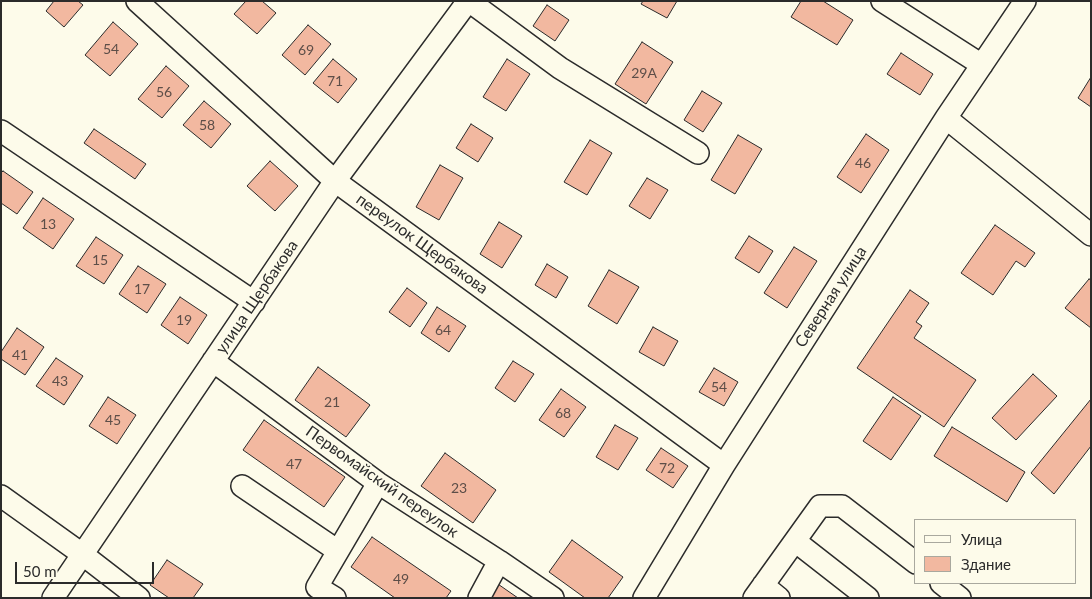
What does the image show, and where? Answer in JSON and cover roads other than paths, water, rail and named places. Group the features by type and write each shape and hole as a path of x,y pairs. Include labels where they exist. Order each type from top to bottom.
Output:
{"street":[{"name":"переулок Щербакова","path":"137,1 336,181 724,465"},
{"name":"улица Щербакова","path":"53,598 336,181 469,1"},
{"path":"469,1 560,68 698,153"},
{"path":"882,1 908,8 982,65"},
{"name":"Северная улица","path":"644,598 724,465 946,118 1025,1"},
{"path":"946,118 1091,235"},
{"path":"1,131 254,302"},
{"name":"Первомайский переулок","path":"213,361 378,483 553,598"},
{"path":"335,598 317,587 378,483"},
{"path":"242,486 338,551"},
{"path":"1,496 82,554 138,598"},
{"path":"765,594 795,541 820,506 842,506 914,561"},
{"path":"795,541 868,598"},
{"path":"479,598 500,562"},
{"path":"942,584 960,598"}]}
